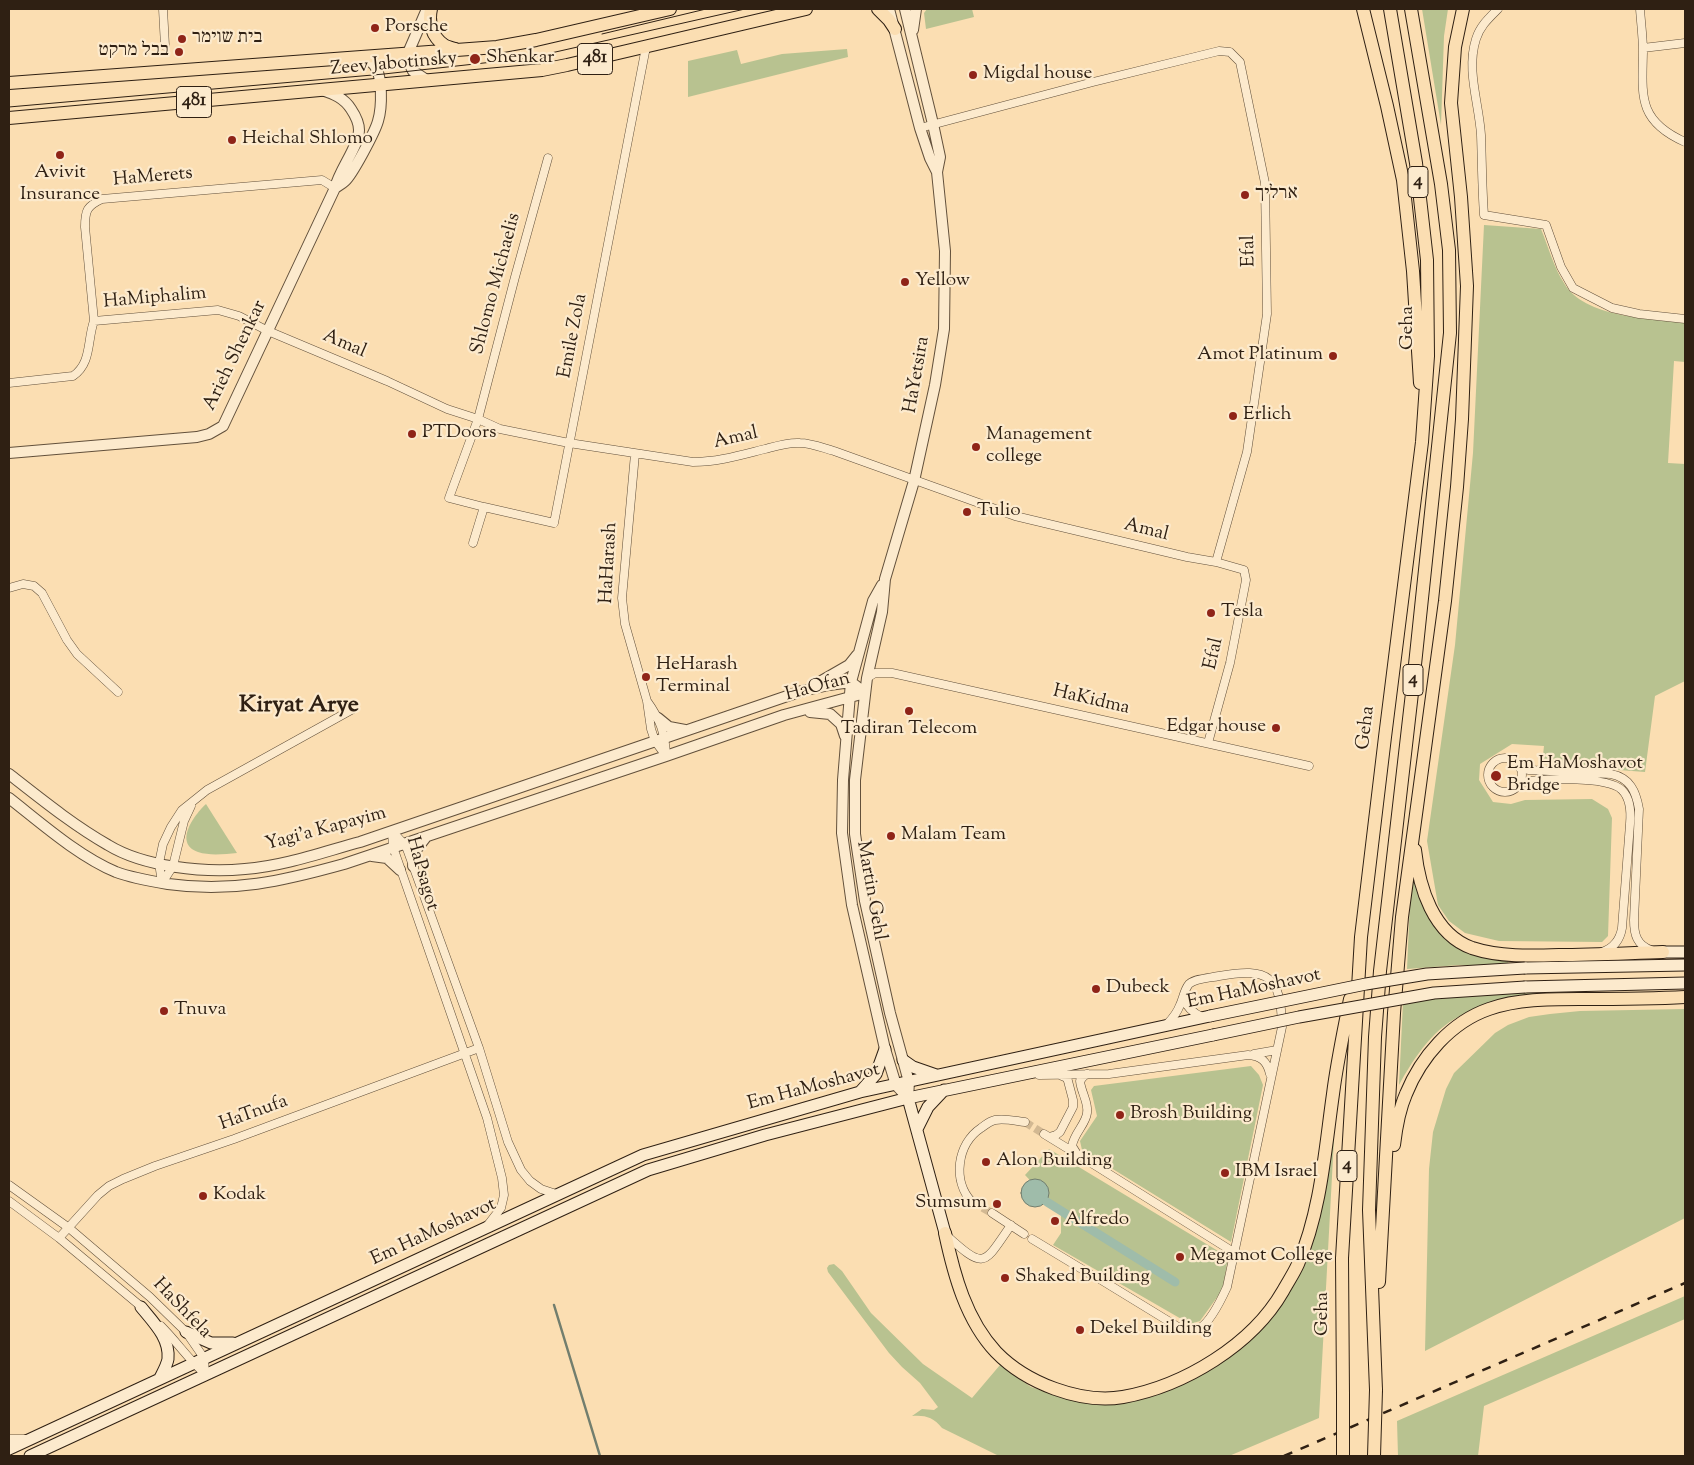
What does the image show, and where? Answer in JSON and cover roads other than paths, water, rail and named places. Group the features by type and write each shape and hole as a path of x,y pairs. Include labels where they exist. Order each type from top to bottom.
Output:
{"main road":[{"path":"429,9 430,25 435,36 444,45 458,50"},
{"name":"Zeev Jabotinsky","path":"9,84 496,47 536,40 670,9"},
{"name":"Zeev Jabotinsky","path":"9,118 542,70 806,9"},
{"path":"878,9 895,29"},
{"path":"1363,9 1387,106 1405,197 1417,327 1421,454"},
{"name":"Geha","path":"1343,1456 1342,1258 1361,937 1421,454 1428,356 1427,260 1416,163 1390,9"},
{"name":"Geha","path":"1374,1456 1376,1390 1369,1210 1375,1038 1380,970 1412,693 1450,333 1449,250 1441,184 1411,9"},
{"path":"1375,1354 1394,1013 1402,917 1445,600 1462,419 1467,286 1461,197 1451,103 1455,47 1462,9"},
{"path":"1414,835 1416,860 1430,909 1437,920 1458,940 1477,949 1542,956 1685,952"},
{"path":"945,1233 959,1289 983,1337 997,1353 1033,1379 1054,1388 1080,1395 1122,1397 1164,1385 1214,1361 1232,1348 1262,1320 1282,1293 1298,1264 1308,1235 1317,1197 1334,1083 1361,937"},
{"name":"Em HaMoshavot","path":"9,1449 643,1155 860,1092 1207,1017 1366,984 1427,974 1526,968 1685,965"},
{"name":"Em HaMoshavot","path":"30,1456 648,1170 765,1135 944,1090 1309,1015 1434,993 1525,987 1685,984"},
{"path":"1383,1212 1398,1119 1405,1095 1414,1076 1436,1046 1465,1021 1489,1009 1538,1000 1685,997"},
{"path":"860,1092 876,1074 885,1049"},
{"path":"903,1060 913,1067 938,1076"},
{"path":"917,1129 928,1107 944,1090"},
{"name":"Martin Gehl","path":"908,1098 945,1233"},
{"path":"141,1306 162,1332 167,1348 168,1360 160,1378"},
{"path":"186,1332 211,1343 238,1343"}],"street":[{"path":"163,9 165,46"},
{"path":"428,81 414,71 410,64 408,53 429,9"},
{"name":"HaYetsira","path":"889,9 920,128 937,172"},
{"name":"HaYetsira","path":"851,682 874,601 885,579 914,481 935,385 944,329 945,252 937,172 940,157 905,9"},
{"path":"912,39 916,9"},
{"path":"1498,9 1485,21 1476,38 1472,54 1473,78 1481,134 1484,215 1546,225 1561,267 1573,288 1612,308 1639,314 1685,319"},
{"path":"1640,9 1643,48 1643,99 1655,123 1666,132 1685,142"},
{"path":"1643,48 1685,43"},
{"name":"Emile Zola","path":"484,507 554,523 646,47"},
{"name":"Efal","path":"920,128 1084,84 1219,51 1230,52 1240,62 1265,183 1267,314 1247,452 1216,562 1244,570 1246,580 1230,662 1208,743"},
{"name":"Arieh Shenkar","path":"335,188 346,181 366,146 378,122 381,106 380,85 376,68 368,59 359,57"},
{"name":"Arieh Shenkar","path":"9,453 197,437 209,434 223,426 335,188 337,178 357,139 359,130 354,114 340,98 322,90"},
{"name":"Shlomo Michaelis","path":"484,507 449,498 478,418 548,158"},
{"name":"HaMerets","path":"94,321 85,227 85,214 91,204 102,199 322,180 335,188"},
{"name":"Amal","path":"218,310 239,316 447,409 478,418 500,429 569,444 693,462 708,462 786,444 799,443 834,451 1015,516 1187,557 1216,562"},
{"name":"HaMiphalim","path":"94,321 218,310"},
{"path":"9,383 73,376 80,371 85,364 94,321"},
{"name":"HaHarash","path":"635,454 622,598 625,624 647,702 649,721 660,739 666,756"},
{"path":"473,543 484,507"},
{"name":"HaYetsira","path":"864,693 882,612 885,579"},
{"path":"9,588 23,584 34,586 42,593 67,640 77,654 118,692"},
{"path":"802,692 838,673 849,665 859,652"},
{"name":"HaKidma","path":"867,678 875,673 892,673 1309,766"},
{"name":"HaOfan","path":"660,739 802,692 829,685 851,682 864,693"},
{"name":"Martin Gehl","path":"851,682 843,780 842,833 852,905 885,1049 896,1084 908,1098"},
{"name":"HaOfan","path":"666,756 784,715 864,693"},
{"name":"Martin Gehl","path":"864,693 855,780 855,834 864,902 890,1013 909,1082 908,1098"},
{"name":"HaHarash","path":"647,702 658,718 660,739"},
{"path":"162,883 159,863 166,836 176,818 195,800 207,790 353,709"},
{"path":"784,715 808,712 830,714 841,724 846,740"},
{"path":"658,718 672,728 689,730"},
{"name":"Yagi'a Kapayim","path":"9,774 108,846 134,857 173,866 201,869 245,869 295,859 360,842 660,739"},
{"name":"Yagi'a Kapayim","path":"9,798 95,861 116,872 162,883 199,888 246,886 290,879 344,864 666,756"},
{"path":"1503,758 1513,760 1520,768 1521,778 1519,783 1512,790 1497,789 1490,782 1488,771 1494,762 1503,758"},
{"path":"1520,768 1610,774 1626,780 1632,787 1636,793 1639,809 1635,934 1640,944 1645,948 1663,952"},
{"path":"1519,783 1538,780 1597,782 1617,786 1626,796 1630,811 1630,824 1620,937 1612,948 1592,955"},
{"path":"162,883 173,866 184,821 195,800"},
{"name":"HaPsagot","path":"392,831 404,844 413,866 479,1048 508,1142 520,1170 541,1189 559,1195"},
{"name":"HaPsagot","path":"392,831 393,848 487,1118 502,1178 504,1196 501,1208 486,1228"},
{"path":"413,866 416,850 426,837"},
{"path":"369,856 387,858 400,870"},
{"path":"1098,1278 1183,1330 1191,1331 1200,1328 1207,1321 1227,1287 1282,1027 1281,1010 1274,984 1263,975 1242,972 1197,980 1185,990 1174,1017 1164,1027"},
{"path":"1183,998 1186,1006 1193,1013 1207,1017"},
{"name":"HaTnufa","path":"59,1238 98,1195 124,1179 479,1048"},
{"path":"1012,1076 1109,1074 1277,1050"},
{"path":"1248,1055 1255,1055 1263,1059 1268,1066 1271,1078"},
{"path":"1077,1154 1072,1146 1073,1138 1086,1117 1088,1110 1080,1081 1082,1076 1088,1074"},
{"path":"1056,1075 1067,1078 1073,1104 1060,1132 1056,1135 1047,1135 1235,1253"},
{"path":"972,1202 966,1195 960,1178 959,1164 963,1151 977,1131 993,1120 1025,1122"},
{"name":"HaShfela","path":"9,1185 69,1228 150,1297 186,1332 204,1358 205,1374"},
{"name":"HaShfela","path":"9,1201 59,1238 141,1306 176,1341 193,1364 205,1374"},
{"path":"992,1213 1024,1234"},
{"path":"945,1233 974,1258 981,1260 990,1256 1011,1225"},
{"path":"1032,1239 1090,1274"},
{"path":"9,1438 29,1439"}],"waterway":[{"path":"1047,1202 1175,1282"},
{"path":"554,1305 600,1456"}],"tunnel":[{"path":"1025,1122 1044,1134"},
{"path":"972,1202 992,1213"}],"tram line":[{"path":"602,34 706,9"},
{"path":"9,107 384,74 529,58 745,9"}],"railway":[{"path":"1284,1456 1685,1283"}],"place":[{"name":"Porsche","path":"375,28"},
{"name":"בית שוימר","path":"182,39"},
{"name":"בבל מרקט","path":"179,52"},
{"name":"Shenkar","path":"475,59"},
{"name":"Migdal house","path":"973,75"},
{"name":"Heichal Shlomo","path":"232,140"},
{"name":"Avivit Insurance","path":"60,155"},
{"name":"ארליך","path":"1245,195"},
{"name":"Yellow","path":"905,282"},
{"name":"Amot Platinum","path":"1333,356"},
{"name":"Erlich","path":"1233,416"},
{"name":"PTDoors","path":"412,434"},
{"name":"Management college","path":"976,447"},
{"name":"Tulio","path":"967,512"},
{"name":"Tesla","path":"1211,613"},
{"name":"HeHarash Terminal","path":"646,677"},
{"name":"Tadiran Telecom","path":"909,711"},
{"name":"Edgar house","path":"1276,728"},
{"name":"Em HaMoshavot Bridge","path":"1496,776"},
{"name":"Malam Team","path":"891,836"},
{"name":"Dubeck","path":"1096,989"},
{"name":"Tnuva","path":"164,1011"},
{"name":"Brosh Building","path":"1120,1115"},
{"name":"Alon Building","path":"986,1162"},
{"name":"IBM Israel","path":"1225,1173"},
{"name":"Kodak","path":"203,1196"},
{"name":"Sumsum","path":"997,1204"},
{"name":"Alfredo","path":"1055,1221"},
{"name":"Megamot College","path":"1180,1257"},
{"name":"Shaked Building","path":"1005,1278"},
{"name":"Dekel Building","path":"1080,1330"}],"district":[{"name":"Kiryat Arye","path":"299,707"}]}
